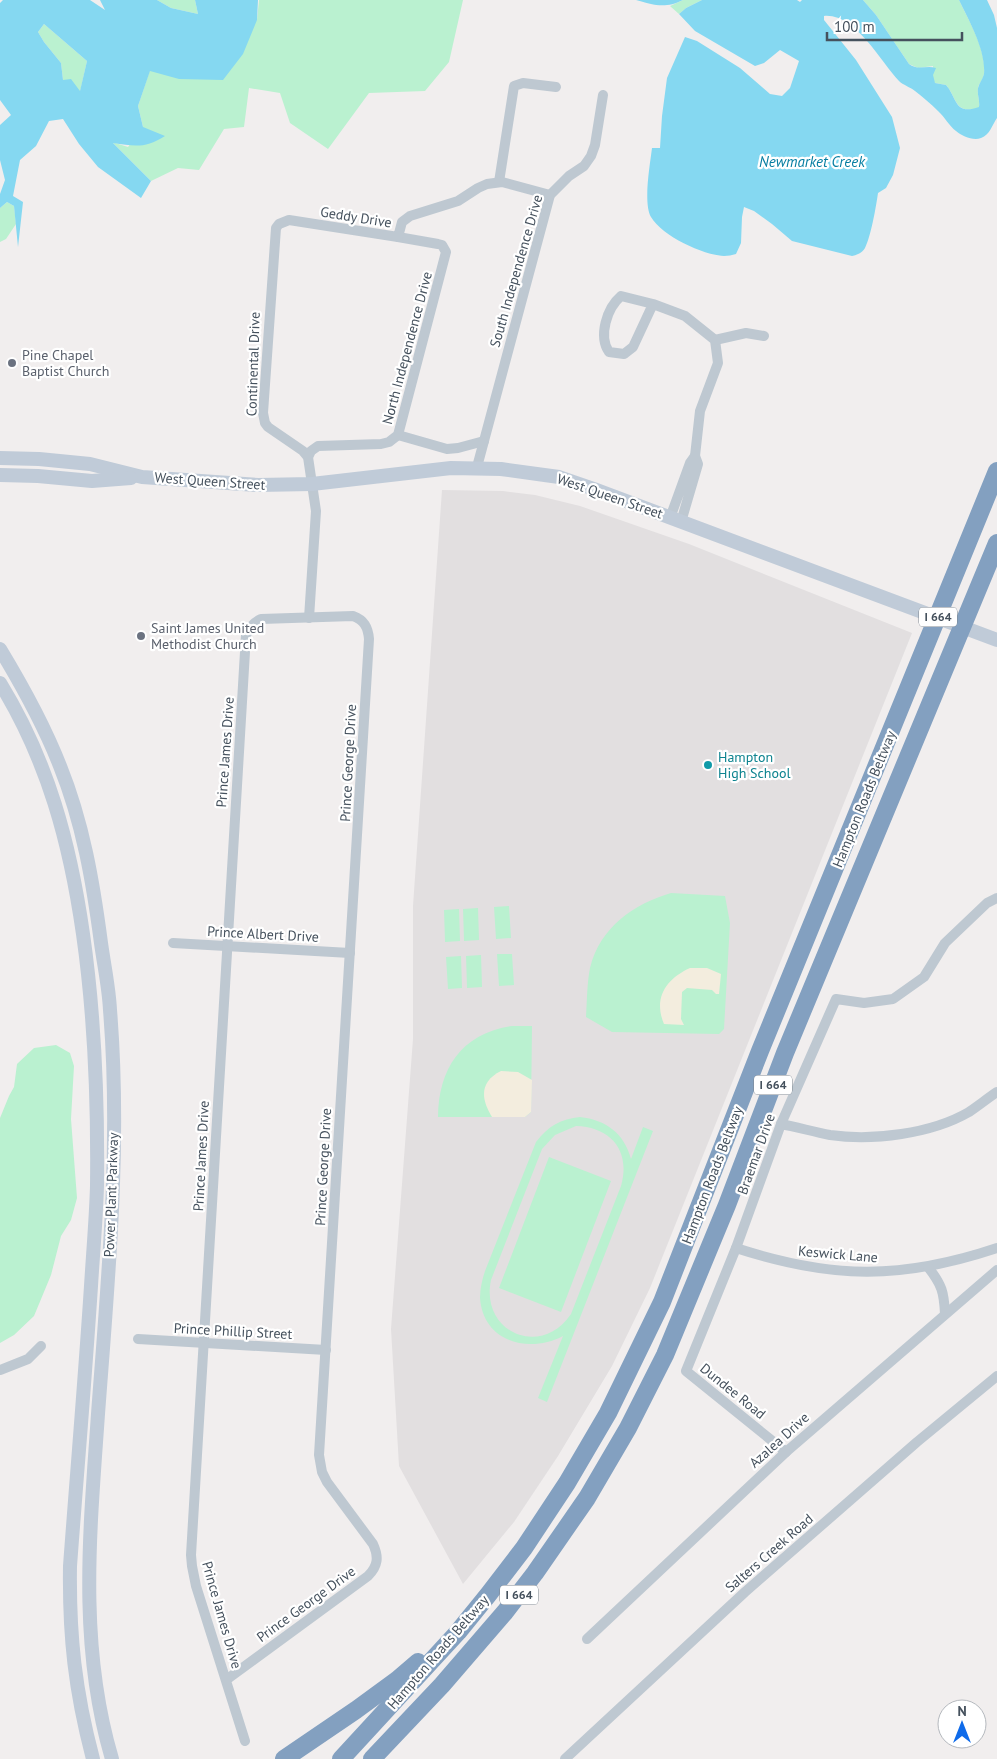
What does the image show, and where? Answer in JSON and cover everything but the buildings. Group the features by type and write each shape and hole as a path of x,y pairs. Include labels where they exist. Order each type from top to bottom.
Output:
{"highway":[{"name":"Hampton Roads Beltway","path":"341,1759 458,1632 524,1548 601,1428 662,1302 760,1051 997,471"},
{"name":"Hampton Roads Beltway","path":"372,1759 442,1685 505,1612 564,1533 628,1428 665,1355 727,1205 785,1053 997,543"},
{"path":"284,1759 397,1680 433,1646 458,1632"},
{"path":"389,1759 424,1718 442,1685"}],"main road":[{"name":"West Queen Street","path":"0,458 39,459 90,464 142,477"},
{"name":"West Queen Street","path":"0,475 92,481 142,477 258,485 312,484 433,470 477,467 519,470 559,477 586,486 997,640"},
{"name":"Power Plant Parkway","path":"0,649 34,707 48,736 72,798 95,893 110,1009 114,1156 110,1252 90,1528 88,1592 90,1642 96,1690 112,1759"},
{"name":"Power Plant Parkway","path":"0,683 32,743 53,796 65,836 78,895 90,978 96,1091 96,1188 69,1598 73,1663 81,1712 93,1759"}],"street":[{"path":"550,195 499,182 514,86 523,82 556,88"},
{"name":"South Independence Drive","path":"477,467 550,195 569,176 584,166 591,156 595,145 603,95"},
{"name":"Geddy Drive","path":"279,224 289,220 398,237 402,222 410,216 449,205 466,197 482,186 499,182"},
{"name":"Continental Drive","path":"279,224 274,232 264,418 265,423 272,430 303,451 308,457"},
{"name":"North Independence Drive","path":"308,457 311,451 318,446 381,444 389,442 398,436 446,252 445,248 438,244 398,237"},
{"path":"653,304 633,347 624,354 609,352 604,338 609,313 613,303 621,296 653,304 685,316 714,340 718,363 700,411 695,456 698,464 676,520"},
{"path":"714,340 746,333 764,336"},
{"path":"398,436 447,449 484,441"},
{"path":"308,457 316,511 309,618"},
{"name":"Prince George Drive","path":"226,1680 368,1576 374,1570 377,1562 377,1552 373,1544 327,1482 320,1463 369,632 363,621 352,616 309,618"},
{"name":"Prince James Drive","path":"245,1741 196,1586 192,1566 192,1543 246,635 249,628 261,619 309,618"},
{"name":"Braemar Drive","path":"686,1371 736,1248 781,1124 836,999 864,1003 893,999 924,976 945,943 987,903 997,898"},
{"name":"Prince Albert Drive","path":"173,943 350,953"},
{"path":"781,1124 831,1135 879,1136 919,1131 968,1112 997,1092"},
{"name":"Keswick Lane","path":"736,1248 774,1260 853,1272 893,1272 928,1267 964,1259 997,1248"},
{"path":"928,1267 942,1287 945,1314"},
{"name":"Azalea Drive","path":"587,1639 786,1452 997,1270"},
{"name":"Prince Phillip Street","path":"138,1339 326,1350"},
{"path":"0,1370 28,1359 41,1346"},
{"name":"Dundee Road","path":"686,1371 786,1452"},
{"name":"Salters Creek Road","path":"565,1759 745,1592 917,1442 997,1376"}],"shaded area":[{"name":"Hampton High School","path":"442,490 503,491 535,495 580,506 689,544 912,633 650,1288 612,1366 558,1456 514,1522 463,1584 399,1466 391,1329 413,1039 413,906"}],"green space":[{"path":"157,0 195,0 198,14 171,8"},
{"path":"259,0 463,0 449,62 425,91 369,93 328,149 290,123 280,93 249,88 244,127 224,129 199,170 178,168 151,181 112,142 128,147 143,127 138,106 150,70 257,20"},
{"path":"683,0 702,0 679,14 670,6"},
{"path":"863,0 959,0 983,56 984,74 978,88 979,108 971,110 960,107 946,85 935,83 933,80 933,66 918,68 909,64 876,15"},
{"path":"44,24 87,61 80,92 63,80 61,63 38,32"},
{"path":"7,202 14,206 16,224 6,239 0,242 0,208"},
{"path":"671,893 725,896 730,923 724,1029 719,1034 612,1032 586,1017 589,974 595,953 610,929 620,919 644,904"},
{"path":"509,906 511,938 496,939 494,907"},
{"path":"478,908 479,940 464,941 463,909"},
{"path":"459,909 460,941 445,942 444,910"},
{"path":"497,954 512,954 514,985 499,986"},
{"path":"481,955 482,987 467,988 466,956"},
{"path":"461,956 462,988 448,989 446,957"},
{"path":"512,1026 532,1026 531,1112 525,1117 438,1117 439,1100 443,1084 448,1069 456,1056 479,1036"},
{"path":"56,1045 70,1053 74,1066 71,1119 77,1198 71,1220 61,1236 51,1275 34,1316 14,1335 0,1343 0,1118 14,1087 17,1064 34,1048"},
{"path":"580,1117 598,1121 613,1129 624,1142 631,1159 643,1127 653,1131 547,1402 538,1398 563,1336 536,1344 510,1340 499,1334 489,1325 483,1313 480,1291 485,1271 536,1142 550,1128","holes":["576,1126 588,1127 608,1136 615,1143 623,1162 621,1186 571,1314 558,1328 544,1335 530,1337 516,1333 504,1325 495,1314 490,1298 491,1280 542,1149 555,1135"]},
{"path":"549,1157 611,1181 561,1312 499,1288"}],"sand":[{"path":"690,968 707,968 721,974 719,994 712,990 687,988 682,992 681,1019 684,1025 664,1024 660,1006 664,990 674,978"},
{"path":"501,1071 518,1072 532,1080 531,1112 525,1117 492,1117 488,1110 484,1091 489,1080"}],"water":[{"path":"3,0 90,0 105,10 100,0 157,0 171,8 198,14 195,0 258,0 257,20 243,54 223,80 179,79 150,71 138,106 143,127 165,136 151,143 139,146 113,143 151,181 141,198 98,167 79,144 63,119 49,121 36,146 20,160 13,196 23,202 18,247 14,206 7,202 0,208 0,194 5,180 0,160 0,125 11,115 0,100 0,3","holes":["44,24 87,61 80,91 71,79 63,80 61,63 38,32"]},
{"path":"636,0 683,0 677,3 654,5"},
{"name":"Newmarket Creek","path":"702,0 797,0 800,2 802,0 863,0 876,15 909,64 919,68 936,68 933,75 935,83 946,85 960,107 971,109 979,107 978,88 984,74 984,65 980,46 959,0 987,0 994,15 997,28 997,118 984,137 978,139 961,135 927,101 899,81 856,30 846,22 835,17 824,16 824,20 856,60 892,117 900,148 893,175 886,188 878,193 875,213 865,248 852,256 792,241 754,211 744,207 741,243 736,254 726,256 715,255 695,248 673,237 656,224 651,217 648,203 652,148 660,148 667,78 685,37 697,41 740,68 770,94 782,96 790,88 799,61 780,50 764,63 755,66 695,31 679,14"}],"place":[{"name":"Pine Chapel Baptist Church","path":"12,363"},
{"name":"Saint James United Methodist Church","path":"141,636"},
{"name":"Hampton High School","path":"708,765"}]}
